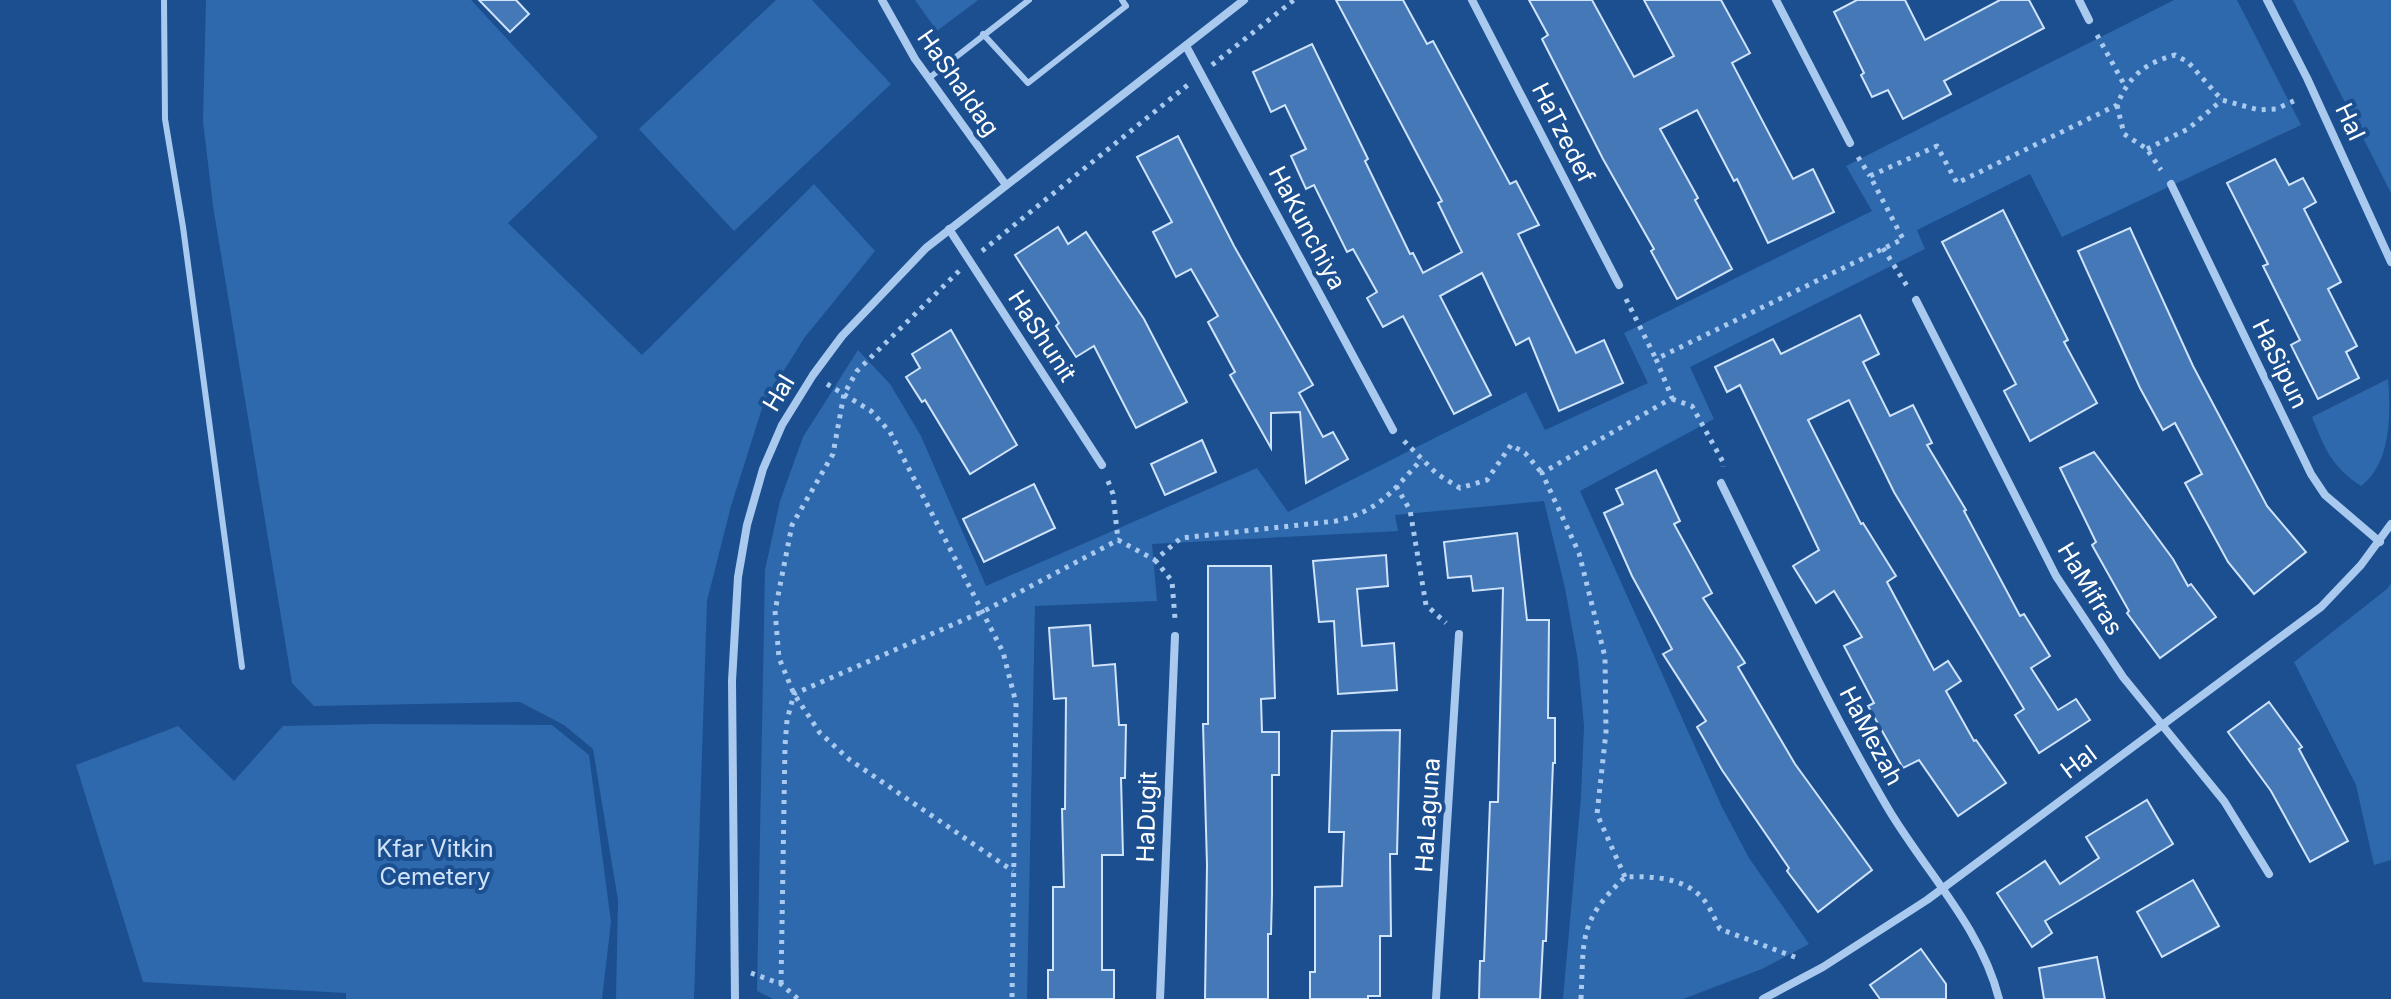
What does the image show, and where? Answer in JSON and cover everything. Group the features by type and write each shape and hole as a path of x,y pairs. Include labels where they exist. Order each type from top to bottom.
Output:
{"street":[{"name":"HaShaldag","path":"882,0 907,47 1006,185"},
{"name":"HaI","path":"735,999 732,681 738,577 747,525 763,469 782,425 813,375 883,290 926,248 1244,0"},
{"name":"HaTzedef","path":"1472,0 1619,285"},
{"path":"1776,0 1850,143"},
{"path":"2079,0 2089,20"},
{"name":"HaI","path":"2267,0 2314,91 2391,262"},
{"name":"HaKunchiya","path":"1186,46 1393,430"},
{"name":"HaSipun","path":"2171,184 2311,474 2325,495 2380,542"},
{"name":"HaShunit","path":"949,229 1102,465"},
{"name":"HaMifras","path":"1916,300 2056,576 2091,633 2224,801 2269,874"},
{"name":"HaMezah","path":"1721,483 1851,743 1888,808 1977,941 1994,979 1999,999"},
{"name":"HaI","path":"1763,999 1823,967 1942,889 2321,607 2380,542 2391,524"},
{"name":"HaLaguna","path":"1436,999 1459,634"},
{"name":"HaDugit","path":"1160,999 1175,636"}],"lane":[{"path":"164,0 165,119 183,227 242,667"},
{"path":"929,78 1029,0"},
{"path":"983,34 1028,83 1126,6 1122,0"}],"path":[{"path":"1013,871 850,760 820,733 794,694 779,658 775,611 792,525 833,454 844,394 857,371 970,261 1294,0"},
{"path":"2089,20 2125,86"},
{"path":"2171,184 2147,149 2124,134 2117,105 2125,86 2153,61 2175,55 2188,62 2222,100 2259,110 2276,109 2314,91"},
{"path":"2147,149 2188,129 2222,100"},
{"path":"1656,359 1903,239 1870,176 1937,146 1957,183 2117,105"},
{"path":"1883,248 1916,300"},
{"path":"1619,285 1672,398 1692,406 1723,462 1721,483"},
{"path":"813,375 871,411 890,432 1003,652 1016,703 1012,999"},
{"path":"1542,473 1672,398"},
{"path":"1393,430 1437,474 1460,488 1487,480 1511,445 1525,453 1542,473 1579,553 1605,657 1606,732 1597,814 1625,877"},
{"path":"1155,560 1181,538 1359,516 1379,504 1422,459"},
{"path":"1102,465 1113,494 1118,540"},
{"path":"1396,486 1410,510 1426,605 1459,634"},
{"path":"794,694 984,611 1118,540"},
{"path":"1118,540 1155,560 1172,581 1175,636"},
{"path":"781,984 785,746 787,720 794,694"},
{"path":"1581,999 1583,944 1589,918 1605,895 1625,877 1653,876 1682,884 1703,899 1720,929 1823,967"},
{"path":"735,968 781,984 798,999"}],"green space":[{"path":"206,0 471,0 598,137 508,223 642,355 814,184 875,251 805,337 764,402 731,506 707,601 694,999 616,999 618,900 593,749 564,725 520,702 314,706 292,683 213,206 203,121"},
{"path":"776,0 812,0 891,84 734,231 639,129"},
{"path":"915,0 978,0 937,31"},
{"path":"2174,0 2237,0 2301,125 2062,237 2030,174 1917,230 1925,249 1690,367 1714,419 1580,491 1722,807 1749,858 1809,944 1762,969 1683,999 1563,999 1581,797 1584,726 1578,661 1565,588 1544,501 1395,515 1398,531 1152,544 1157,601 1035,606 1027,999 773,999 757,991 765,570 780,501 803,437 858,350 890,384 921,436 986,586 1257,468 1288,512 1526,392 1545,430 1648,383 1624,333 1872,211 1846,166"},
{"path":"2293,0 2391,0 2391,193"},
{"path":"2388,379 2389,423 2384,452 2371,477 2361,486 2330,456 2312,417"},
{"path":"2391,583 2391,860 2374,865 2356,785 2294,662"},
{"name":"Kfar Vitkin Cemetery","path":"552,725 589,755 611,922 602,999 346,999 346,993 143,982 76,765 178,726 234,781 283,726"}],"building":[{"path":"479,0 516,0 529,14 510,32"},
{"path":"1336,0 1403,0 1427,44 1433,41 1510,184 1516,181 1539,225 1518,234 1576,353 1604,340 1623,383 1559,411 1529,338 1516,345 1482,273 1440,296 1491,395 1454,414 1403,316 1383,327 1367,298 1377,292 1353,249 1347,252 1314,185 1306,189 1291,156 1306,149 1285,105 1271,112 1253,72 1312,44 1410,254 1413,253 1423,273 1462,252 1438,203 1442,201"},
{"path":"1529,0 1592,0 1634,77 1674,56 1644,0 1721,0 1750,53 1732,63 1793,179 1813,169 1834,212 1768,243 1737,179 1734,181 1697,110 1660,129 1732,269 1677,299 1651,251 1654,249 1603,159 1542,39 1548,35"},
{"path":"1857,0 1905,0 1925,40 2000,0 2029,0 2044,28 1944,81 1951,94 1903,119 1888,90 1872,97 1861,75 1864,73 1834,12"},
{"path":"1178,136 1234,246 1313,385 1299,393 1323,437 1333,432 1348,459 1306,483 1300,412 1271,413 1271,448 1230,375 1235,372 1208,322 1218,316 1191,269 1176,277 1153,232 1172,222 1137,157"},
{"path":"2275,159 2289,185 2303,178 2316,202 2304,209 2341,282 2328,289 2357,346 2346,352 2359,378 2318,399 2291,345 2300,340 2263,266 2268,264 2227,183"},
{"path":"2003,210 2068,340 2064,342 2097,403 2030,441 2004,391 2016,384 1942,242"},
{"path":"1058,227 1068,244 1086,232 1144,319 1187,402 1136,428 1094,346 1076,357 1056,326 1059,323 1015,255"},
{"path":"2130,228 2193,366 2267,506 2306,552 2254,594 2228,562 2185,483 2202,474 2175,423 2163,430 2140,388 2078,251"},
{"path":"1860,315 1879,354 1863,362 1890,416 1913,405 1932,443 1927,445 1966,510 2020,616 2024,614 2050,656 2031,668 2058,710 2076,699 2090,720 2039,753 2015,715 2024,709 1894,492 1849,400 1808,420 1861,524 1896,576 1887,582 1934,670 1948,661 1961,681 1946,691 1974,741 2006,783 1958,816 1919,760 1903,768 1868,706 1874,703 1844,646 1862,637 1834,591 1816,603 1793,566 1819,550 1740,385 1727,392 1715,367 1773,339 1781,354"},
{"path":"951,330 1017,445 970,474 925,400 922,402 906,377 920,368 912,354"},
{"path":"1202,440 1216,472 1165,495 1151,464"},
{"path":"2094,452 2173,559 2188,586 2191,584 2216,617 2160,658 2127,613 2129,611 2092,545 2096,542 2060,468"},
{"path":"1656,470 1680,521 1674,524 1712,593 1703,598 1745,663 1738,667 1795,764 1872,870 1818,912 1787,871 1789,868 1722,770 1697,727 1706,721 1663,654 1672,649 1632,576 1604,513 1623,504 1616,489"},
{"path":"1034,484 1055,528 984,562 963,519"},
{"path":"1517,533 1527,620 1549,620 1548,718 1555,718 1555,763 1546,941 1543,941 1540,999 1479,999 1480,961 1484,961 1490,802 1498,802 1503,588 1473,591 1471,576 1448,578 1444,542"},
{"path":"1386,555 1388,586 1357,589 1362,646 1394,643 1397,690 1338,694 1334,621 1319,622 1313,561"},
{"path":"1208,566 1271,566 1275,698 1261,699 1262,732 1279,732 1279,775 1272,775 1268,999 1205,999 1207,865 1203,724 1208,724"},
{"path":"1090,625 1093,666 1115,664 1119,725 1126,725 1125,778 1121,778 1123,855 1102,855 1102,970 1114,970 1114,999 1048,999 1048,970 1053,970 1053,887 1064,887 1062,809 1065,809 1066,698 1054,699 1049,628"},
{"path":"2269,702 2302,747 2299,749 2348,841 2310,862 2271,791 2228,732"},
{"path":"1400,730 1397,854 1390,854 1391,936 1380,936 1380,996 1368,996 1368,999 1310,999 1310,972 1315,972 1315,887 1342,886 1344,832 1329,832 1332,731"},
{"path":"2147,800 2173,844 2045,921 2052,933 2032,947 1997,893 2045,861 2060,884 2099,858 2086,837"},
{"path":"2193,880 2219,926 2162,957 2137,912"},
{"path":"1921,949 1946,984 1946,999 1880,999 1870,985"},
{"path":"2097,957 2105,999 2044,999 2039,968"}]}
